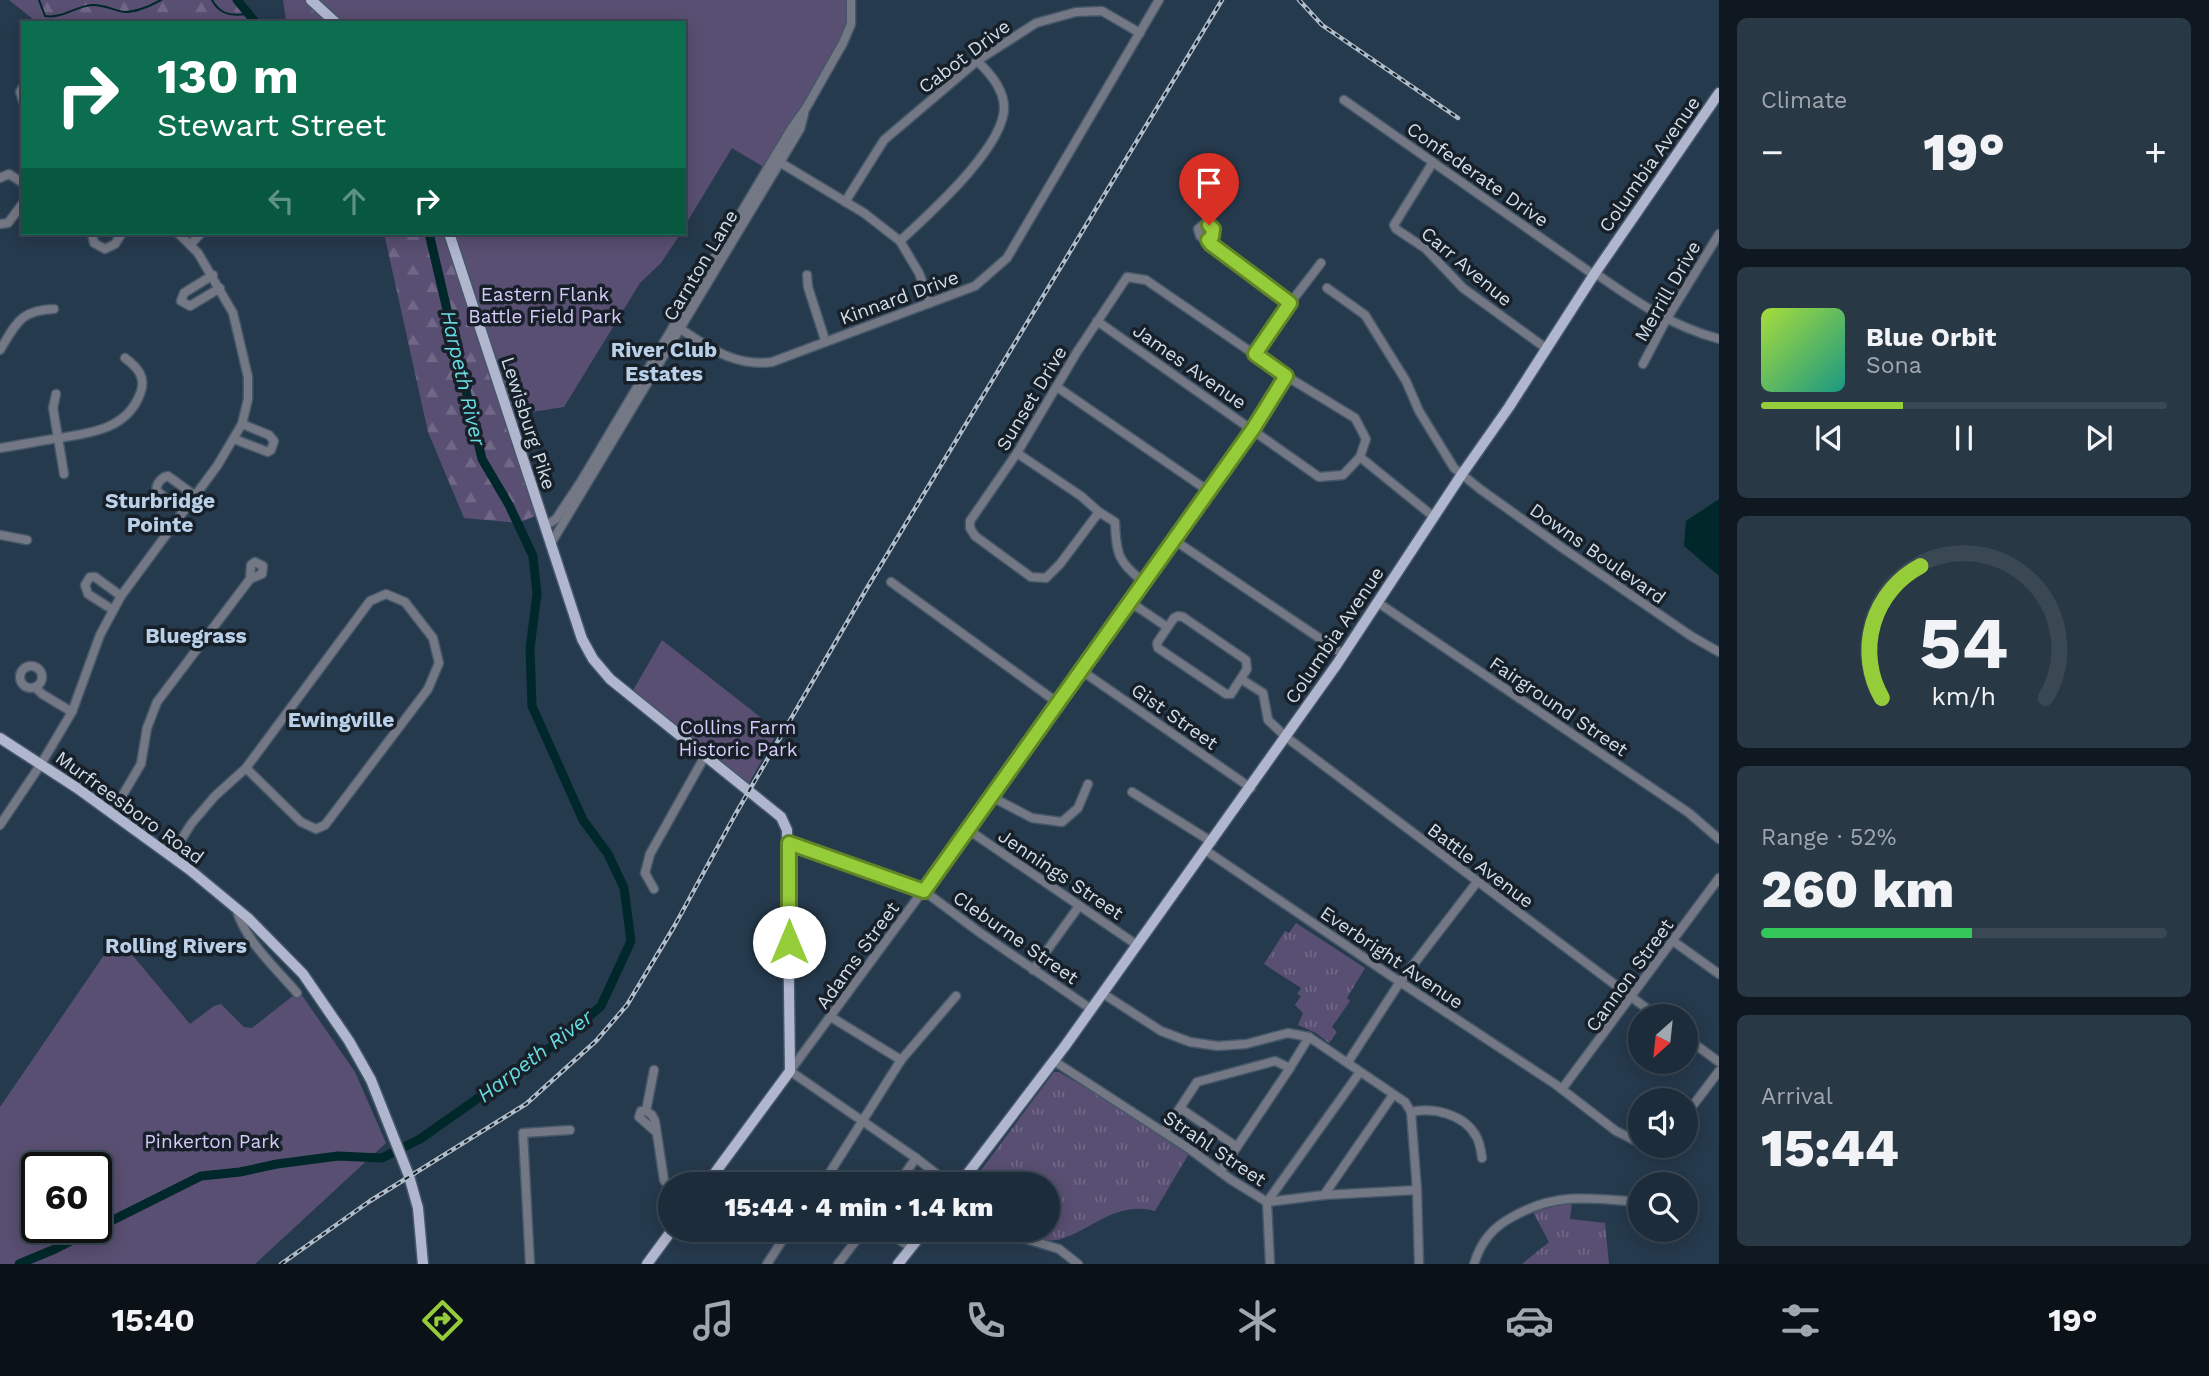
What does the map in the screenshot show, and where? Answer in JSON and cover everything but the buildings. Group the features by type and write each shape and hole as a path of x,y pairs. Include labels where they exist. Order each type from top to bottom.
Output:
{"main road":[{"path":"310,0 334,21"},
{"name":"Columbia Avenue","path":"969,1172 1054,1061 1251,788 1719,93"},
{"name":"Lewisburg Pike","path":"450,235 582,639 593,659 610,679 781,817 789,843"},
{"name":"Murfreesboro Road","path":"0,738 171,856 236,908 285,954 329,1010 371,1080 409,1174 418,1208 423,1264"},
{"path":"716,1172 790,1071 789,843"},
{"path":"647,1264 663,1242"},
{"path":"898,1264 916,1242"}],"street":[{"name":"Carnton Lane","path":"550,544 777,160 800,129 806,108 851,24 851,0"},
{"name":"Kinnard Drive","path":"677,327 717,353 759,364 772,362 975,286 1007,258 1159,0"},
{"name":"Cabot Drive","path":"845,202 884,140 977,61 1036,23 1076,12 1102,11 1140,33"},
{"path":"900,241 949,196 995,137 1003,120 1004,103 992,74 977,61"},
{"name":"Confederate Drive","path":"1344,100 1666,320 1719,339"},
{"path":"777,160 864,213 900,241 919,273 930,303"},
{"name":"Carr Avenue","path":"1433,162 1394,225 1396,229 1426,249 1463,288 1547,349"},
{"path":"0,169 4,176 21,182"},
{"path":"0,224 8,223 21,206"},
{"name":"Merrill Drive","path":"1643,364 1666,320 1719,234"},
{"path":"92,235 94,243 105,249 115,244 121,235"},
{"path":"0,824 72,712 100,635 121,596 242,424 248,399 248,377 233,313 213,275 181,235"},
{"path":"190,245 199,235"},
{"path":"1208,240 1290,303"},
{"path":"1321,263 1255,354 1355,418 1366,439 1360,457 1434,517"},
{"path":"213,275 184,293 181,301 190,306 219,288"},
{"path":"807,275 808,287 825,341"},
{"name":"Sunset Drive","path":"1099,512 1060,564 1046,578 1031,577 975,536 970,528 970,521 1017,453 1097,321 1127,277 1146,280 1255,354"},
{"name":"Downs Boulevard","path":"1327,288 1365,315 1406,381 1419,411 1454,468 1552,541 1691,636 1719,652"},
{"path":"0,350 21,318 38,309 54,309"},
{"name":"James Avenue","path":"1097,321 1319,477 1343,475 1360,457"},
{"name":"Carnton Lane","path":"545,526 556,519 572,497 677,327"},
{"path":"0,448 92,434 113,426 136,402 142,391 143,379 136,366 124,358"},
{"name":"Adams Street","path":"790,1071 1082,671 1253,429 1286,376"},
{"path":"1057,387 1207,491"},
{"path":"56,394 53,408 64,474"},
{"path":"234,439 268,452 271,450 274,441 269,436 242,424"},
{"path":"1017,453 1115,522 1116,551 1127,570 1144,582"},
{"path":"183,511 157,491 159,483 168,476 194,495"},
{"path":"0,535 27,540"},
{"path":"1174,540 1343,654"},
{"path":"113,610 88,594 85,585 90,577 95,578 121,596"},
{"path":"112,813 142,764 146,728 157,702 250,579"},
{"path":"891,582 1058,703"},
{"path":"171,856 191,824 215,796 246,768 370,601 386,594 405,602 433,638 439,663 428,689 325,825 316,829 301,822 246,768"},
{"path":"1130,602 1167,627"},
{"name":"Fairground Street","path":"1377,602 1689,813 1719,839"},
{"path":"1183,617 1246,660 1247,669 1231,694 1226,694 1158,648 1157,643 1167,627 1174,618 1183,617"},
{"name":"Gist Street","path":"1082,671 1251,788"},
{"name":"Battle Avenue","path":"1241,679 1263,693 1268,720 1286,737 1640,1004"},
{"path":"35,687 72,712"},
{"path":"654,889 645,873 650,853 705,756"},
{"path":"992,797 1032,818 1062,822 1078,808 1088,784"},
{"name":"Everbright Avenue","path":"1132,792 1400,982 1562,1089 1616,1131 1628,1137"},
{"name":"Jennings Street","path":"967,829 1137,945"},
{"name":"Cleburne Street","path":"789,843 924,891 1091,1009"},
{"name":"Cannon Street","path":"1562,1089 1631,997 1676,943 1719,878"},
{"path":"1348,1062 1400,982 1477,882"},
{"path":"1033,970 1079,905"},
{"name":"Murfreesboro Road","path":"236,908 240,922 248,934 297,993"},
{"path":"1676,943 1719,974"},
{"path":"1102,993 1161,1031 1190,1042 1218,1046 1246,1044 1288,1033 1309,1037 1405,1102 1411,1112 1418,1190 1419,1264"},
{"path":"830,1172 901,1060 956,996"},
{"path":"831,1017 901,1060"},
{"path":"1220,1172 1309,1037"},
{"path":"1698,1047 1719,1062"},
{"name":"Strahl Street","path":"1054,1061 1267,1202 1324,1195 1418,1190"},
{"path":"1164,1132 1197,1082 1275,1061 1290,1068"},
{"path":"654,1070 646,1111 652,1115 663,1172"},
{"path":"790,1071 934,1172"},
{"path":"1698,1099 1719,1071"},
{"path":"1270,1264 1267,1202 1360,1072"},
{"path":"1324,1195 1393,1095"},
{"path":"1180,1108 1237,1147"},
{"path":"1411,1112 1425,1109 1453,1116 1477,1136 1482,1158"},
{"path":"530,1264 523,1133 569,1130"},
{"path":"906,1172 916,1158"},
{"path":"1474,1264 1489,1233 1510,1218 1540,1203 1579,1197 1628,1201"},
{"path":"767,1264 781,1242"},
{"path":"838,1264 855,1242"},
{"path":"903,1242 911,1248"},
{"path":"1036,1242 1059,1249 1079,1264"}],"green space":[{"path":"9,0 237,0 254,21 35,21"},
{"path":"283,0 311,0 334,21 285,21"},
{"path":"311,0 851,0 851,24 767,169 732,148 686,224 686,21 334,21"},
{"path":"384,235 450,235 540,514 518,523 464,518 428,432"},
{"name":"Eastern Flank Battle Field Park","path":"450,235 680,235 661,263 640,283 564,407 507,416"},
{"name":"Collins Farm Historic Park","path":"662,640 778,731 748,785 632,692"},
{"path":"1296,923 1365,968 1347,998 1350,1001 1332,1027 1337,1032 1329,1043 1316,1033 1298,1025 1303,1013 1295,1005 1301,996 1297,994 1301,988 1264,964 1285,931 1289,933"},
{"name":"Pinkerton Park","path":"117,942 123,944 190,1024 214,1006 221,1004 244,1027 252,1028 299,991 355,1072 386,1143 255,1264 0,1264 0,1107 111,945"},
{"path":"1054,1072 1059,1072 1191,1150 1155,1211 1141,1209 1117,1213 1060,1239 1060,1172 980,1172"},
{"path":"1572,1202 1570,1219 1605,1223 1609,1264 1522,1264 1549,1242 1533,1212"}],"shaded area":[{"path":"1719,499 1719,576 1684,546 1686,521"}],"waterway":[{"path":"39,0 45,16 63,14 92,5 130,12 161,0"},
{"path":"212,0 219,9 227,13 247,14"},
{"name":"Harpeth River","path":"237,0 254,21"},
{"name":"Harpeth River","path":"19,1264 55,1249 201,1176 338,1156 382,1158 420,1139 568,1035 601,1006 631,941 624,888 608,854 583,820 532,706 530,648 537,594 533,556 509,505 482,459 429,235"}],"railway":[{"path":"281,1264 370,1201 526,1104 596,1041 627,1005 867,588 1222,0"},
{"path":"1299,0 1322,25 1458,118"}],"district":[{"name":"River Club Estates","path":"664,362"},
{"name":"Sturbridge Pointe","path":"160,513"},
{"name":"Bluegrass","path":"196,636"},
{"name":"Ewingville","path":"341,720"},
{"name":"Rolling Rivers","path":"176,946"}],"route":[{"path":"789,942 789,843 924,891 1253,429 1286,376 1255,354 1290,303 1211,244 1208,240 1212,237 1213,229 1209,225"}]}
